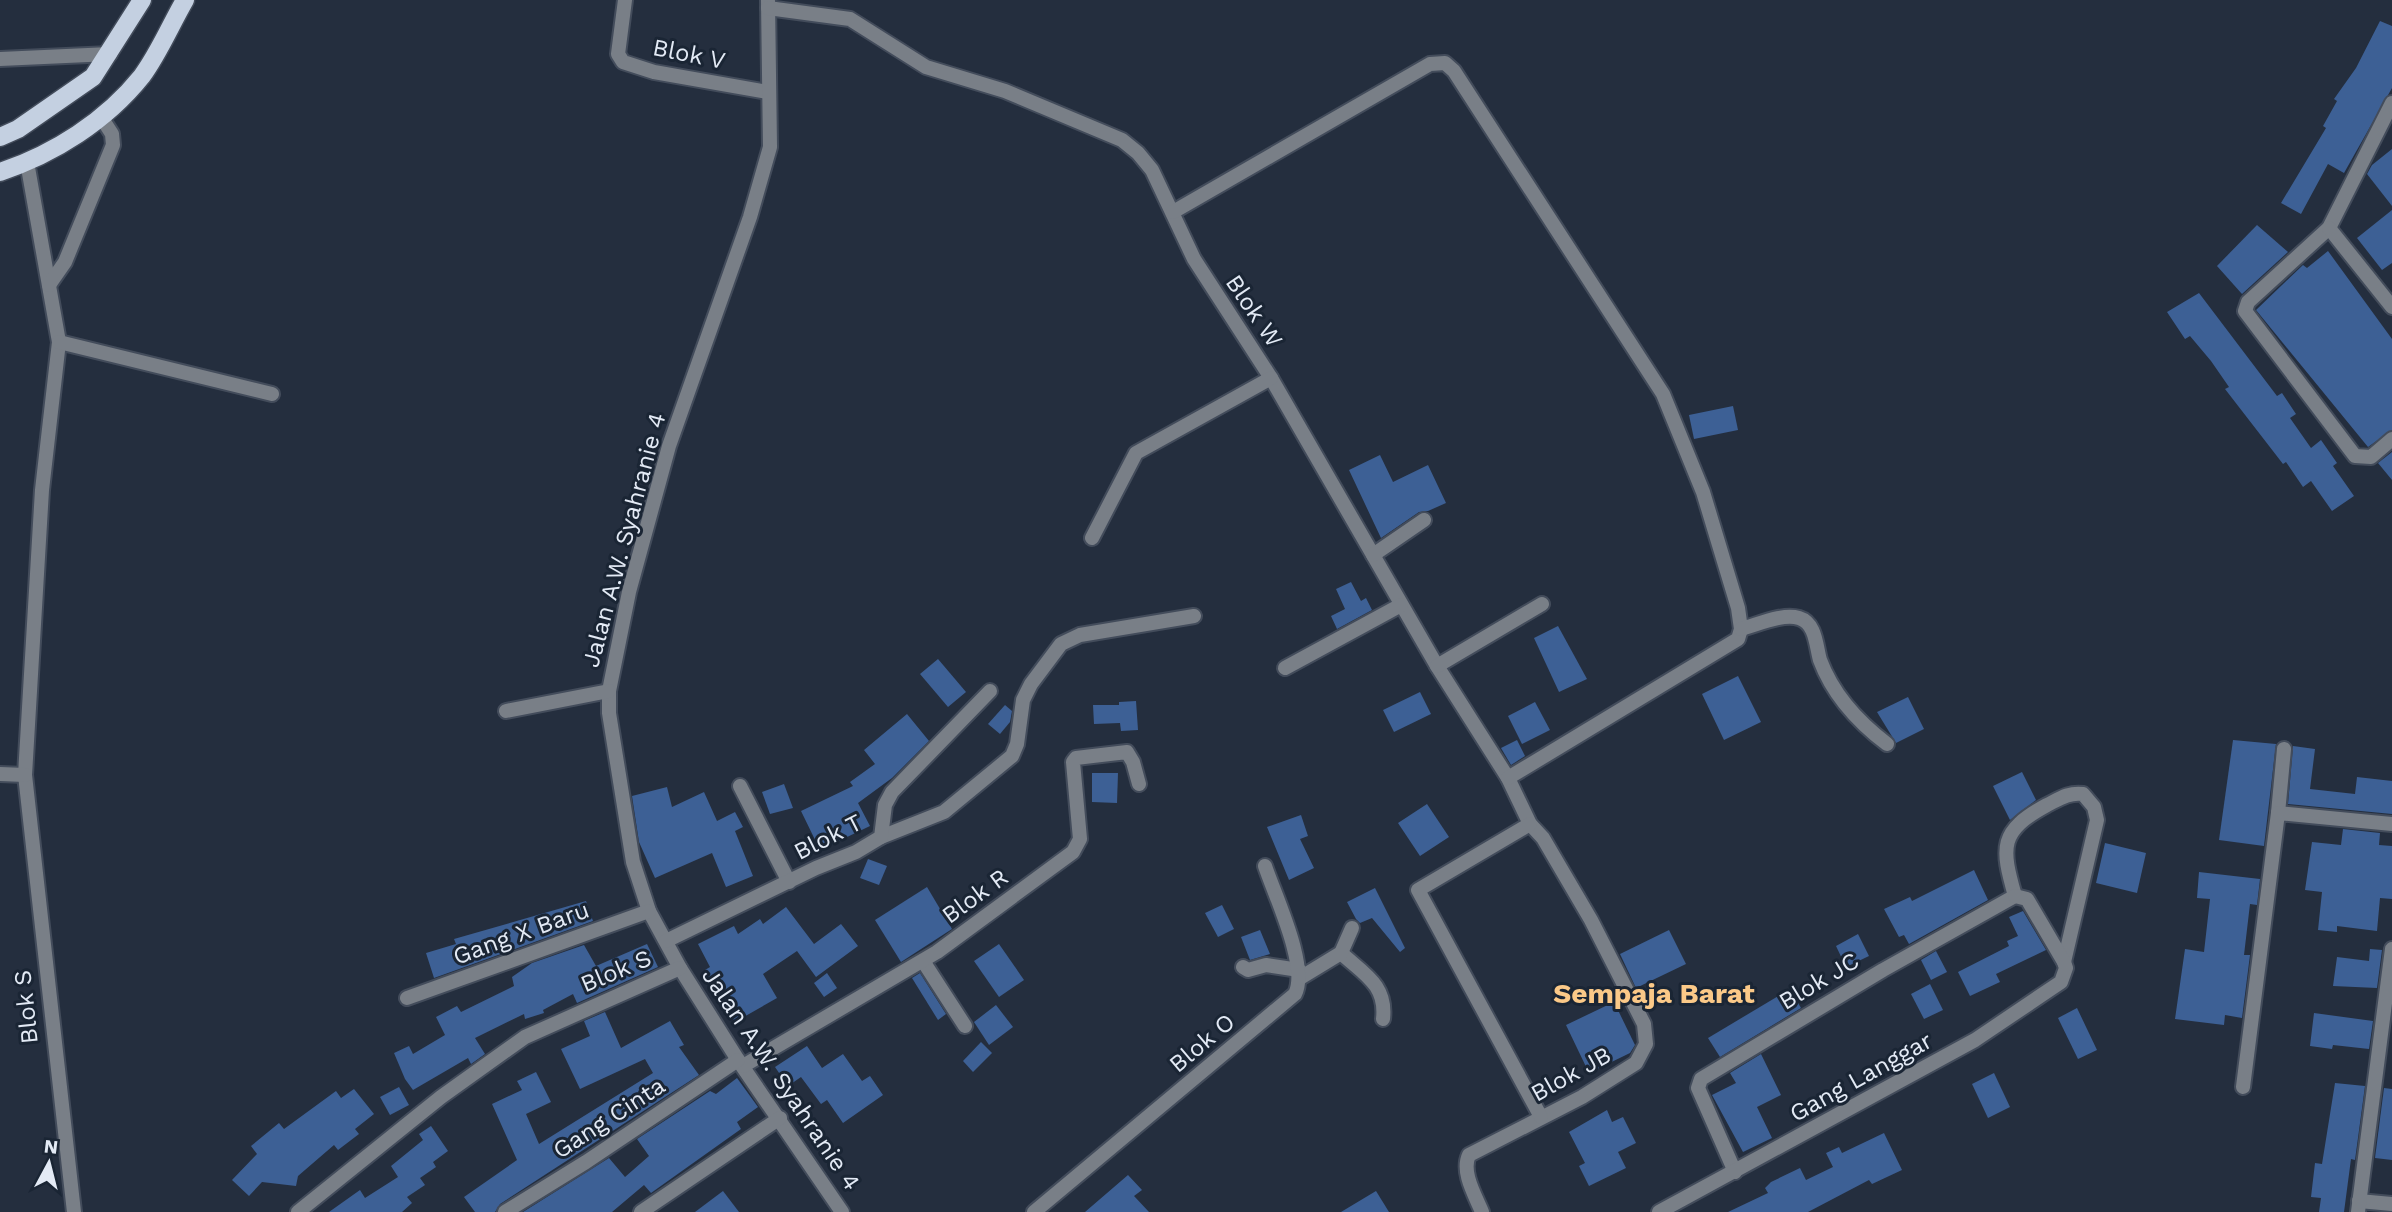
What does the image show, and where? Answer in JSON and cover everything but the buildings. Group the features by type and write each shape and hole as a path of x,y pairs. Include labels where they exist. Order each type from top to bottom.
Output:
{"main road":[{"path":"0,136 18,129 83,86 102,67 142,0"},
{"path":"0,172 54,149 101,117 144,73 185,0"}],"street":[{"name":"Blok V","path":"625,0 618,54 623,62 654,72 768,92"},
{"name":"Jalan A.W. Syahranie 4","path":"768,4 770,147 763,178 669,446 629,592 609,691 610,734 630,850 649,911 680,968 740,1063 842,1212"},
{"name":"Blok W","path":"768,4 850,19 926,67 1005,91 1122,141 1139,153 1152,170 1194,259 1217,299 1271,378 1437,666 1508,778 1530,824 1543,838"},
{"path":"0,59 110,54"},
{"path":"1173,212 1430,64 1445,63 1450,66 1663,394 1703,492 1738,608 1741,629 1738,639 1508,778"},
{"path":"2392,103 2329,228 2248,302 2246,316 2355,456 2371,457 2392,439"},
{"path":"49,285 65,262 113,145 112,134 101,117"},
{"name":"Blok S","path":"27,162 59,342 42,490 25,775 74,1212"},
{"path":"2329,228 2392,307"},
{"path":"59,342 272,394"},
{"path":"1092,538 1136,453 1271,378"},
{"path":"1373,555 1424,520"},
{"path":"1437,666 1542,604"},
{"path":"1285,668 1401,605"},
{"path":"881,837 944,812 1012,756 1017,744 1027,692 1060,644 1080,635 1194,616"},
{"path":"1741,629 1788,617 1802,618 1811,627 1821,660 1835,691 1866,728 1887,744"},
{"path":"506,711 609,691"},
{"name":"Blok T","path":"666,941 856,852 881,837 885,805 891,792 990,691"},
{"path":"2244,1087 2284,749"},
{"name":"Blok R","path":"740,1063 923,961 1073,852 1080,839 1073,762 1076,758 1127,752 1133,762 1139,784"},
{"path":"0,774 25,775"},
{"path":"740,786 789,882"},
{"name":"Gang Langgar","path":"1659,1212 1975,1040 2061,982 2097,820 2094,807 2083,794 2067,795 2022,819 2010,833 2006,859 2015,896"},
{"path":"2278,813 2392,824"},
{"path":"1530,824 1418,890 1541,1117"},
{"name":"Blok JB","path":"1482,1212 1466,1171 1465,1163 1469,1155 1582,1097 1636,1063 1646,1044 1647,1033 1591,920 1543,838"},
{"path":"1265,866 1299,974"},
{"path":"2015,896 2027,899 2064,962"},
{"name":"Blok JC","path":"1735,1172 1698,1088 1701,1079 1882,970 2015,896"},
{"name":"Gang X Baru","path":"407,998 649,911"},
{"path":"1243,967 1248,970 1277,965 1299,974 1341,953 1352,928"},
{"path":"2392,948 2359,1207 2392,1204"},
{"path":"1341,953 1377,987 1386,1000 1383,1019"},
{"path":"923,961 965,1026"},
{"name":"Blok S","path":"298,1212 441,1097 525,1037 680,968"},
{"name":"Blok O","path":"1034,1212 1295,994 1299,974"},
{"name":"Gang Cinta","path":"505,1212 740,1063"},
{"path":"640,1212 780,1118"}],"district":[{"name":"Sempaja Barat","path":"1654,993"}]}
